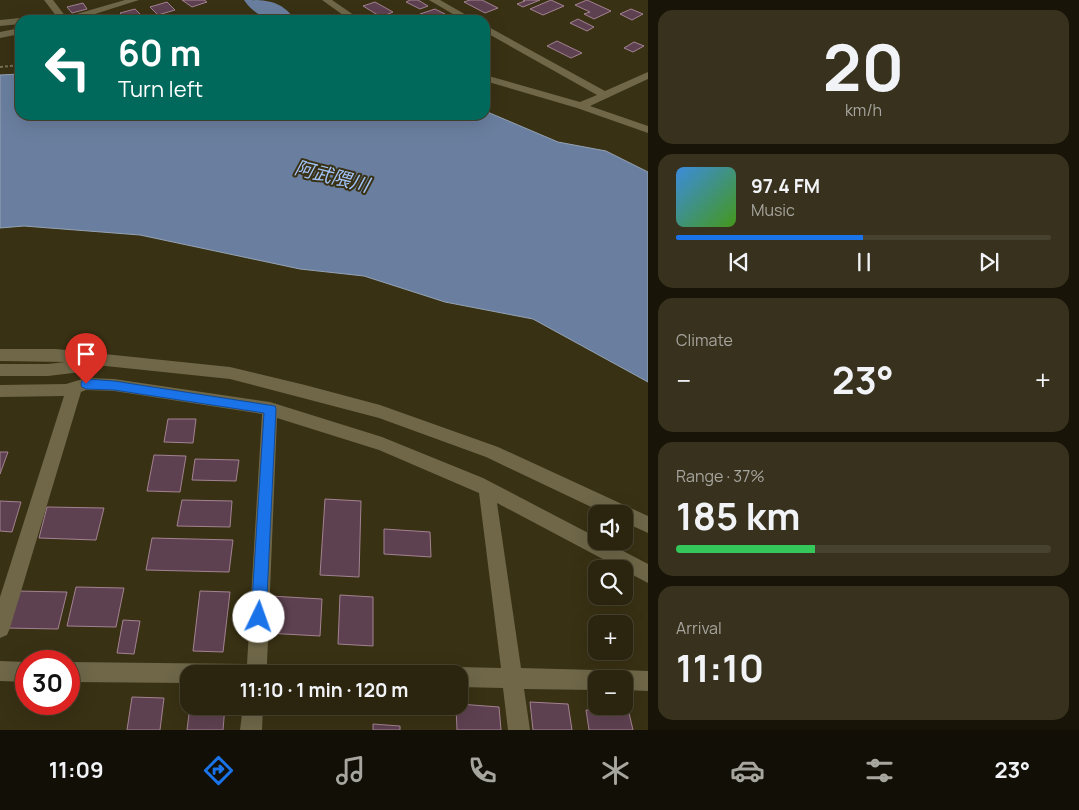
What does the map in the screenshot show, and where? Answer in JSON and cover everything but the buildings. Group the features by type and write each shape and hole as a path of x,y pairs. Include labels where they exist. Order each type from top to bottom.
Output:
{"street":[{"path":"48,0 61,15"},
{"path":"82,15 135,0"},
{"path":"326,0 348,15"},
{"path":"433,0 461,15"},
{"path":"0,23 15,22"},
{"path":"490,31 605,95"},
{"path":"0,36 15,32"},
{"path":"0,36 15,38"},
{"path":"581,106 648,75"},
{"path":"490,79 581,106 648,130"},
{"path":"0,354 56,355 230,373 305,391 380,412 492,452 648,525"},
{"path":"0,370 48,370 97,364 105,360"},
{"path":"0,391 66,390 86,384 114,385 270,409 382,444 488,489 648,574"},
{"path":"0,628 74,388"},
{"path":"256,665 270,409"},
{"path":"488,489 519,730"},
{"path":"0,671 15,672"},
{"path":"80,672 180,673"},
{"path":"468,677 588,680"},
{"path":"633,680 648,681"},
{"path":"251,730 252,715"}],"path":[{"path":"0,67 15,66"}],"water":[{"name":"阿武隈川","path":"15,74 15,120 490,120 490,113 558,142 606,151 648,172 648,382 533,319 445,302 364,276 300,269 140,235 24,226 0,228 0,75"}],"waterway":[{"path":"256,0 276,15"}],"route":[{"path":"86,384 114,385 270,409 259,617"}]}
